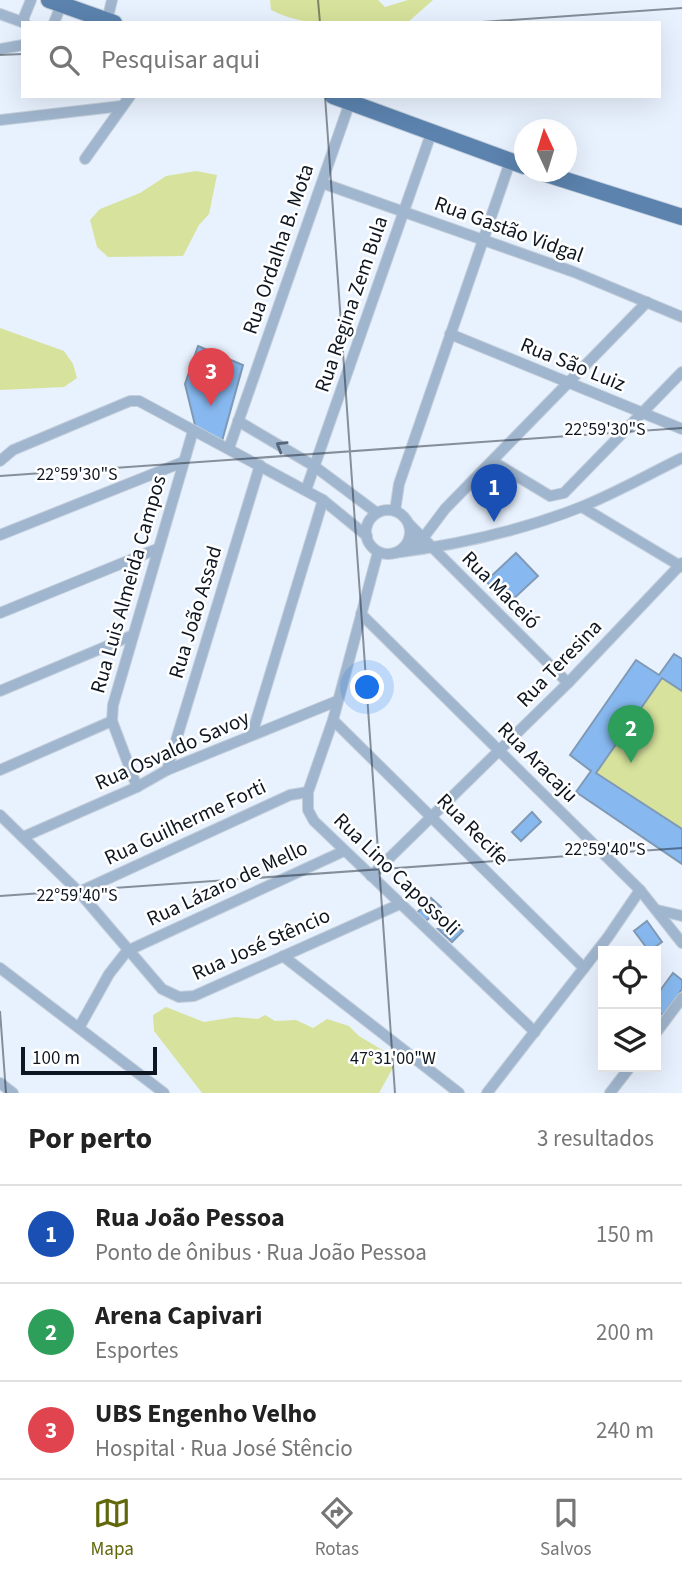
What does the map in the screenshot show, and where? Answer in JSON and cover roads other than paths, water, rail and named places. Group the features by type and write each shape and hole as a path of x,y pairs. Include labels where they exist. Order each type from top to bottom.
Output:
{"main road":[{"path":"55,2 107,21"},
{"path":"339,98 514,163"},
{"path":"572,182 682,217"}],"street":[{"path":"24,21 31,0"},
{"path":"110,21 112,0"},
{"path":"54,21 55,2"},
{"path":"0,13 21,21"},
{"path":"0,49 21,45"},
{"path":"85,159 128,98"},
{"name":"Rua Ordalha B. Mota","path":"229,448 350,102"},
{"path":"0,120 122,106"},
{"name":"Rua Regina Zem Bula","path":"306,490 432,131"},
{"path":"395,511 399,484 450,334 514,171"},
{"name":"Rua Gastão Vidgal","path":"322,183 485,240 682,317"},
{"path":"398,551 424,537 445,509 647,302"},
{"name":"Rua São Luiz","path":"450,334 682,429"},
{"path":"492,461 550,496 564,493 640,412 682,372"},
{"path":"0,461 13,450 130,401 146,403 323,500 367,537 378,552"},
{"path":"238,421 314,466 378,513 395,511 409,524 410,534 398,551"},
{"name":"Rua Luis Almeida Campos","path":"137,787 112,721 113,705 193,431"},
{"path":"378,552 431,548 582,507 682,458"},
{"path":"0,535 183,462"},
{"name":"Rua João Assad","path":"167,770 260,465"},
{"path":"367,537 367,528 399,484"},
{"path":"252,734 323,500"},
{"path":"582,507 681,565"},
{"name":"Rua Maceió","path":"409,524 568,683"},
{"path":"0,613 158,549"},
{"path":"308,792 332,720 378,552"},
{"name":"Rua Teresina","path":"371,876 568,683 681,565"},
{"name":"Rua Aracaju","path":"361,614 640,890 682,943"},
{"path":"0,691 131,636"},
{"name":"Rua Osvaldo Savoy","path":"23,837 137,787 167,770 337,701"},
{"name":"Rua Recife","path":"332,720 584,968"},
{"path":"0,770 112,721"},
{"name":"Rua Lino Capossoli","path":"308,792 309,810 314,821 535,1032"},
{"name":"Rua Guilherme Forti","path":"79,892 290,795 308,792"},
{"name":"Rua José Stêncio","path":"0,815 79,892 162,989 179,997 194,996 400,904"},
{"name":"Rua Lázaro de Mello","path":"127,951 344,850"},
{"path":"487,1093 584,968 640,890"},
{"path":"656,910 682,916"},
{"path":"80,1026 109,974 127,951"},
{"path":"283,956 459,1093"},
{"path":"0,968 80,1026 164,1093"},
{"path":"661,1026 682,998"},
{"path":"610,1093 626,1072"},
{"path":"0,1083 13,1093"}],"place":[{"name":"UBS Engenho Velho","path":"211,406"},
{"name":"Rua João Pessoa","path":"494,522"},
{"name":"Arena Capivari","path":"631,763"}]}
